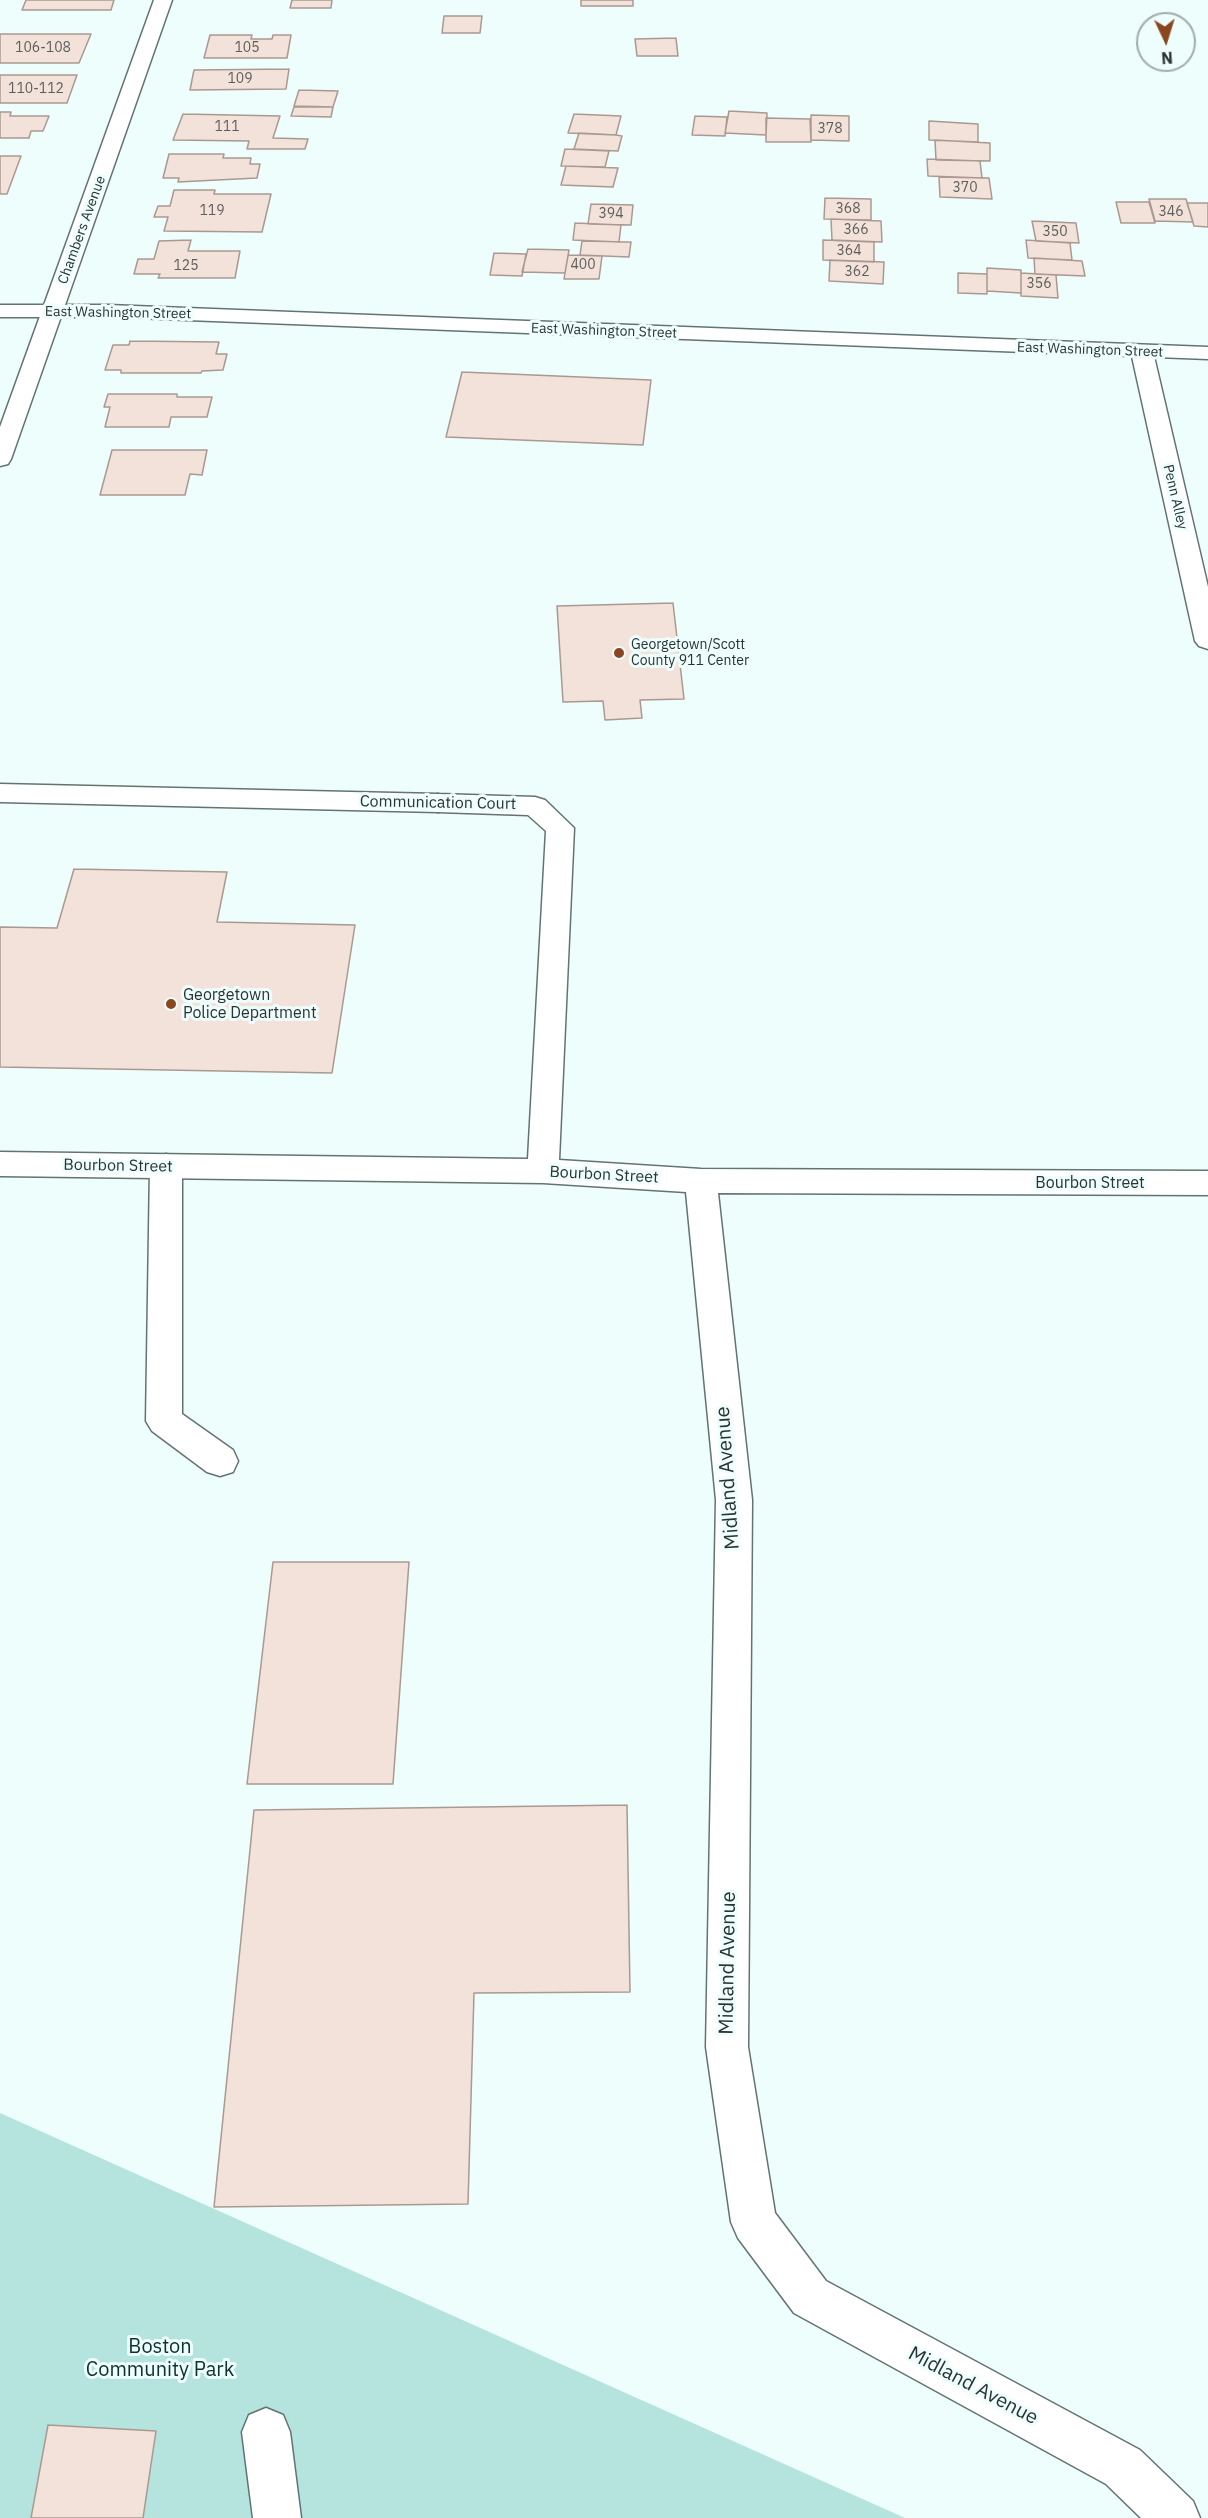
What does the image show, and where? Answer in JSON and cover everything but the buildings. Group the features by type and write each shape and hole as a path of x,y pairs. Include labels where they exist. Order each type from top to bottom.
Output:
{"street":[{"name":"Chambers Avenue","path":"0,459 163,0"},
{"name":"East Washington Street","path":"0,311 108,311 1208,353"},
{"name":"Penn Alley","path":"1142,352 1208,641"},
{"name":"Communication Court","path":"0,793 535,806 560,828 543,1171"},
{"name":"Bourbon Street","path":"0,1164 543,1171 701,1181 1208,1183"},
{"path":"166,1166 164,1421 220,1461"},
{"name":"Midland Avenue","path":"701,1181 734,1500 727,2047 754,2222 810,2297 1122,2467 1176,2518"},
{"path":"266,2432 276,2518"}],"green space":[{"name":"Boston Community Park","path":"0,2113 905,2518 0,2518"}],"place":[{"name":"Georgetown/Scott County 911 Center","path":"619,653"},
{"name":"Georgetown Police Department","path":"171,1004"}]}
